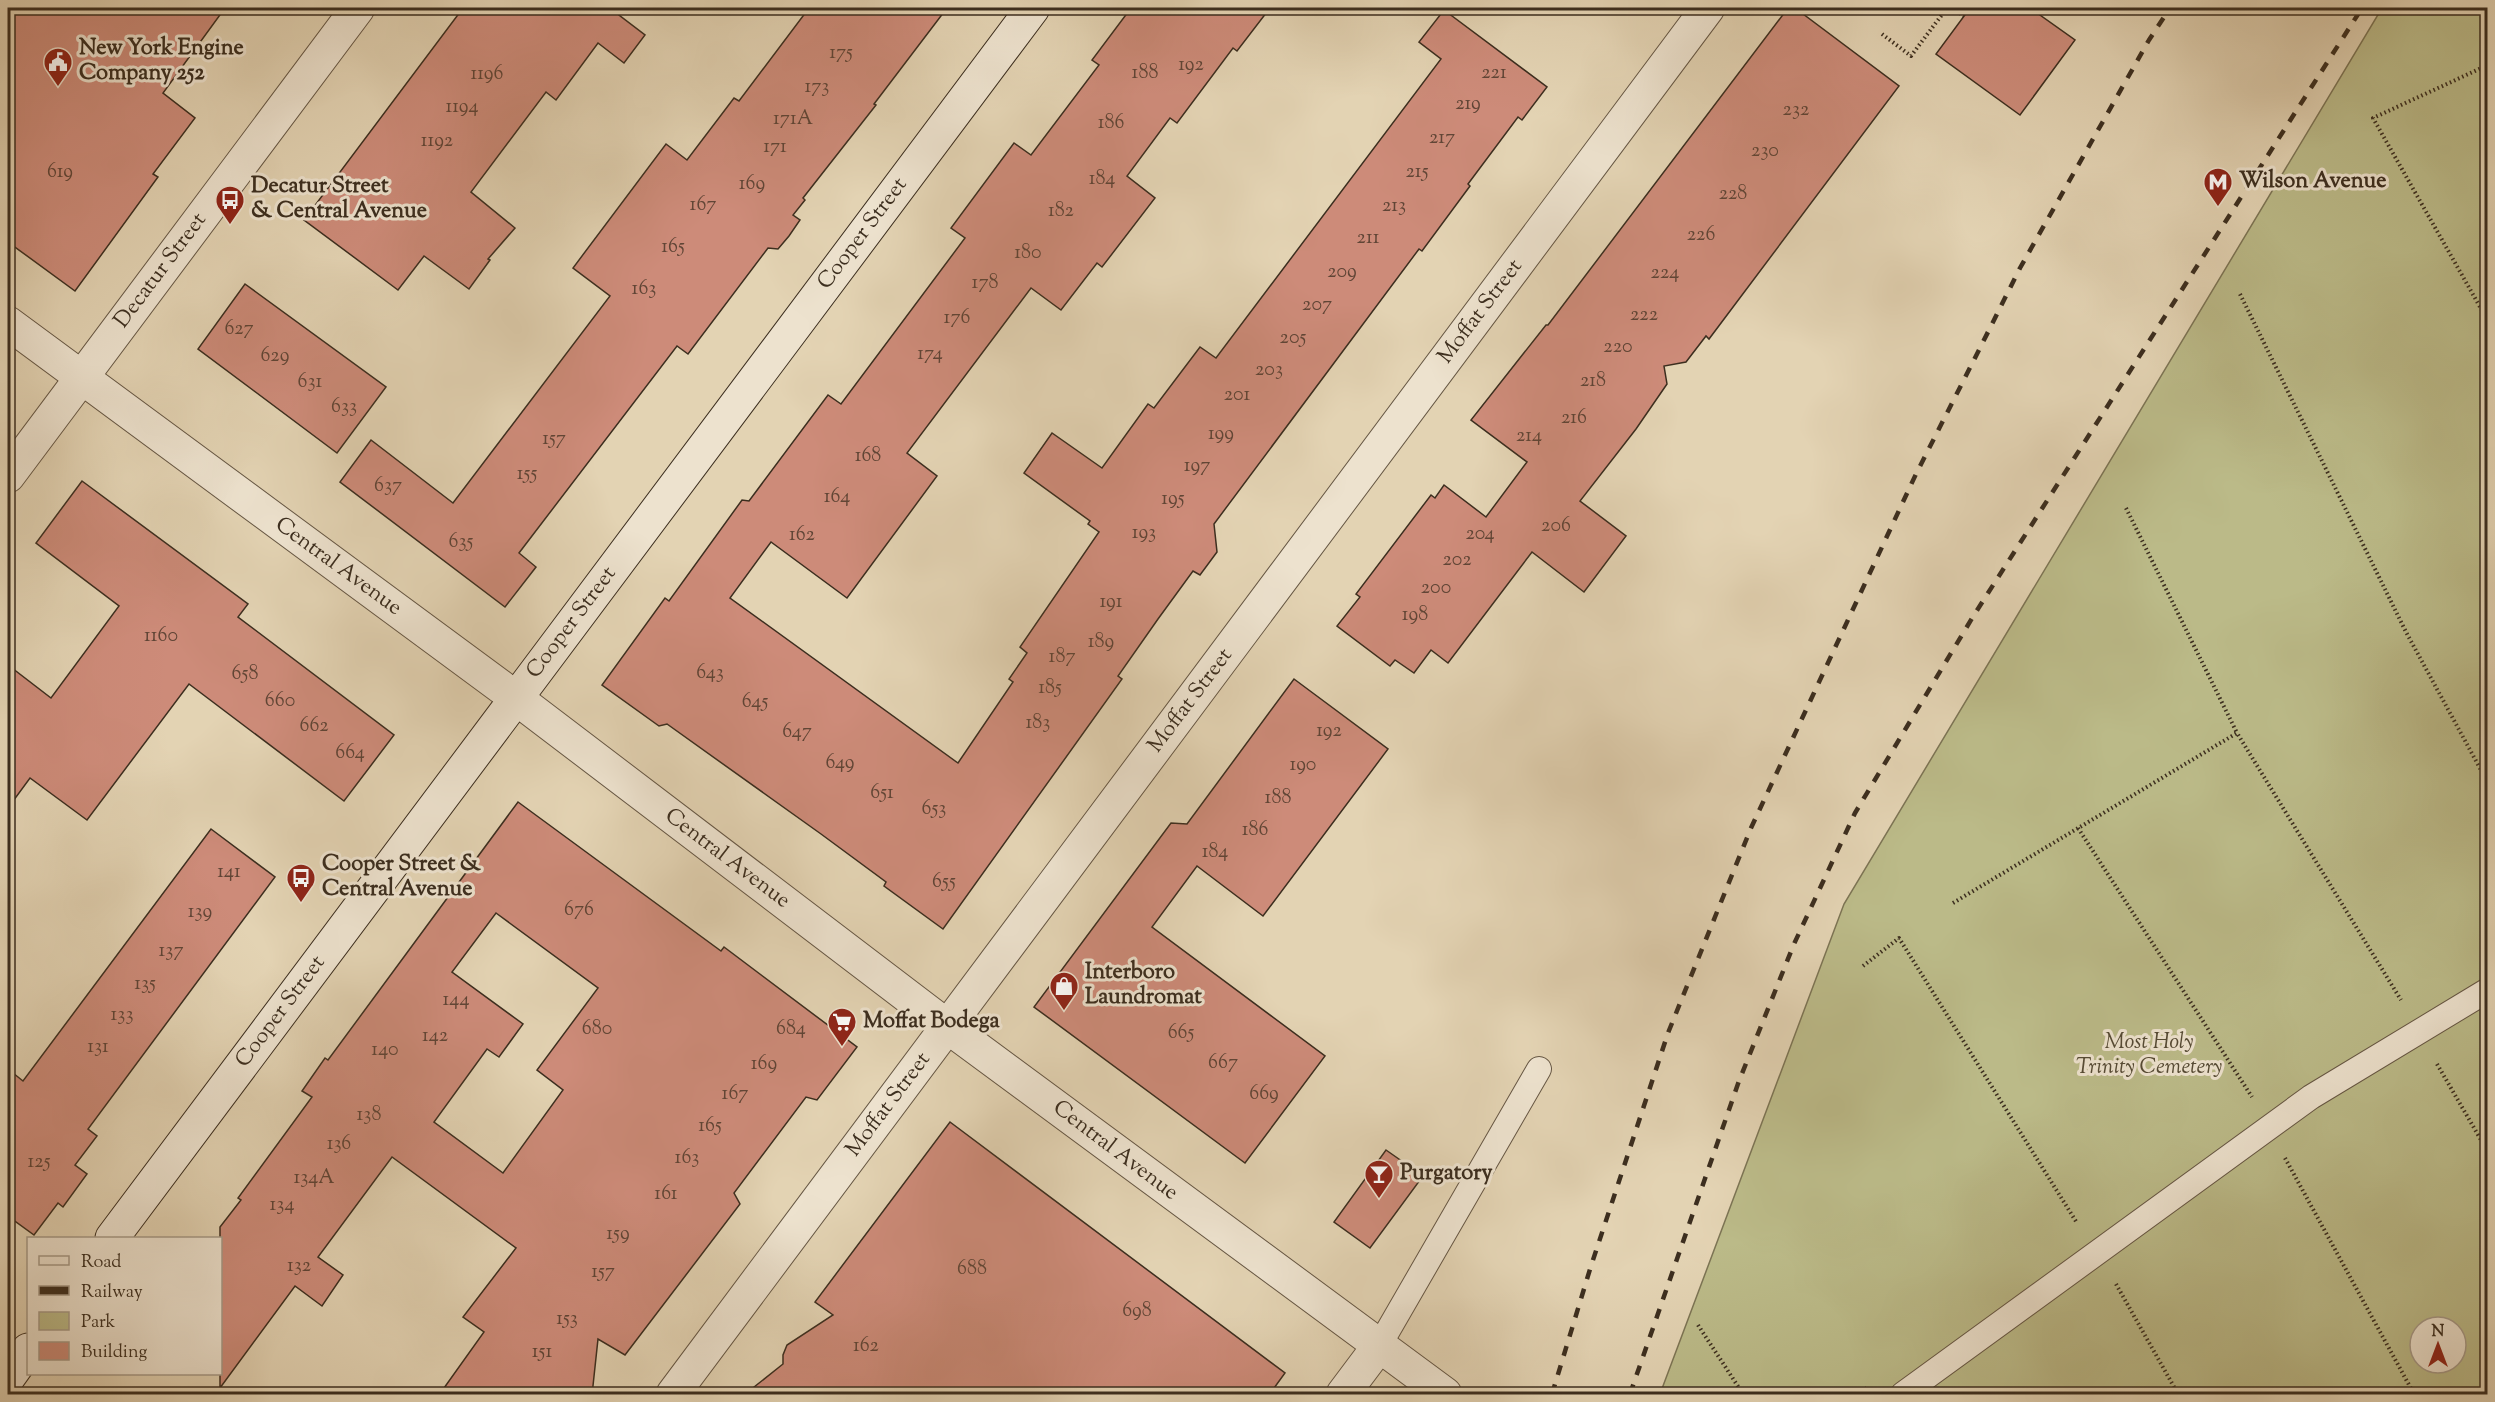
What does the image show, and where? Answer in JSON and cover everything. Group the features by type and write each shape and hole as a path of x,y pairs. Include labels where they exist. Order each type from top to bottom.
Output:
{"street":[{"name":"Decatur Street","path":"8,476 358,8"},
{"name":"Cooper Street","path":"113,1237 1033,8"},
{"name":"Moffat Street","path":"673,1395 1708,8"},
{"name":"Central Avenue","path":"8,323 516,698 948,1027 1445,1395"},
{"path":"1343,1395 1379,1346"},
{"path":"8,1378 27,1351"}],"lane":[{"path":"1903,1395 2311,1098 2487,990"},
{"path":"1379,1346 1539,1070"}],"path":[{"path":"1882,34 1911,56 1947,8"},
{"path":"1952,8 1964,16"},
{"path":"2487,64 2373,118 2487,321"},
{"path":"2240,294 2406,632 2487,783"},
{"path":"2126,508 2237,733 2419,1032 2487,1152"},
{"path":"1953,903 2237,733"},
{"path":"2078,828 2253,1100"},
{"path":"1863,966 1899,938 2078,1224"},
{"path":"2269,1129 2414,1395"},
{"path":"2098,1252 2178,1395"},
{"path":"1698,1325 1743,1395"}],"green space":[{"name":"Most Holy Trinity Cemetery","path":"2382,8 2487,8 2487,1394 1660,1394 1844,904"}],"building":[{"path":"8,8 225,8 163,93 195,118 153,174 158,177 75,291 8,242"},
{"path":"463,8 624,8 619,15 645,35 624,63 598,43 556,100 546,92 471,192 515,228 488,259 490,260 469,289 424,256 398,290 304,220"},
{"path":"809,8 947,8 874,104 876,105 803,198 805,200 793,215 800,220 789,236 778,249 768,248 688,354 677,346 519,553 536,567 505,607 340,482 371,440 453,503 610,296 573,268 666,144 687,160 734,98 739,101"},
{"path":"1131,8 1270,8 1237,51 1233,48 1177,123 1170,118 1127,176 1155,198 1102,267 1097,263 1061,310 1031,288 907,453 937,476 847,598 771,542 730,598 958,763 1013,682 1009,679 1027,653 1020,647 1099,532 1088,524 1090,521 1024,473 1052,433 1102,468 1148,404 1154,408 1200,347 1216,358 1441,59 1419,42 1444,10 1547,87 1522,120 1518,117 1422,251 1419,249 1214,524 1217,552 1200,575 1193,571 1158,619 1118,676 1122,679 943,929 884,886 886,882 821,834 667,724 659,726 602,685 665,598 669,601 742,500 749,501 828,395 841,404 965,238 951,228 1014,143 1031,155 1099,65 1092,60"},
{"path":"1788,8 1795,8 1899,86 1709,339 1706,336 1686,362 1664,366 1667,384 1636,429 1580,501 1626,536 1584,592 1532,552 1448,663 1431,650 1414,673 1395,660 1390,666 1337,626 1360,597 1356,594 1431,495 1435,498 1444,485 1486,517 1527,462 1471,420 1548,325"},
{"path":"1970,8 2030,8 2075,40 2020,115 1936,54"},
{"path":"245,284 386,387 337,453 198,349"},
{"path":"82,481 248,604 238,617 394,735 344,801 189,684 87,820 30,778 8,808 8,665 51,698 119,606 36,543"},
{"path":"1294,679 1388,749 1263,916 1197,866 1152,927 1325,1056 1245,1163 1034,1007 1171,823 1187,824"},
{"path":"518,802 721,951 724,947 857,1047 817,1100 806,1097 734,1193 740,1204 625,1355 598,1339 592,1395 439,1395 484,1332 463,1317 516,1248 392,1157 318,1257 343,1275 322,1306 295,1286 220,1388 220,1375 222,1375 222,1237 220,1237 220,1227 241,1200 238,1198 312,1097 302,1091 325,1058 328,1060","holes":["496,913 598,988 537,1070 563,1090 503,1173 434,1122 487,1049 499,1057 523,1024 452,972"]},
{"path":"211,829 275,877 88,1129 97,1136 75,1165 87,1174 63,1207 58,1203 34,1235 8,1216 8,1069 23,1081"},
{"path":"950,1122 1285,1373 1269,1395 744,1395 783,1364 783,1355 787,1345 833,1315 815,1302"},
{"name":"Purgatory","path":"1386,1150 1423,1176 1370,1248 1334,1222"}],"railway":[{"path":"1552,1394 1591,1266 1668,1033 1751,828 1916,474 2020,268 2149,40 2170,8"},
{"path":"1630,1394 1739,1081 1794,944 1855,813 1974,615 2362,8"}],"place":[{"name":"New York Engine Company 252","path":"58,88"},
{"name":"Wilson Avenue","path":"2218,208"},
{"name":"Decatur Street & Central Avenue","path":"230,226"},
{"name":"Cooper Street & Central Avenue","path":"301,904"},
{"name":"Interboro Laundromat","path":"1064,1012"},
{"name":"Moffat Bodega","path":"842,1048"},
{"name":"Purgatory","path":"1379,1200"}]}
